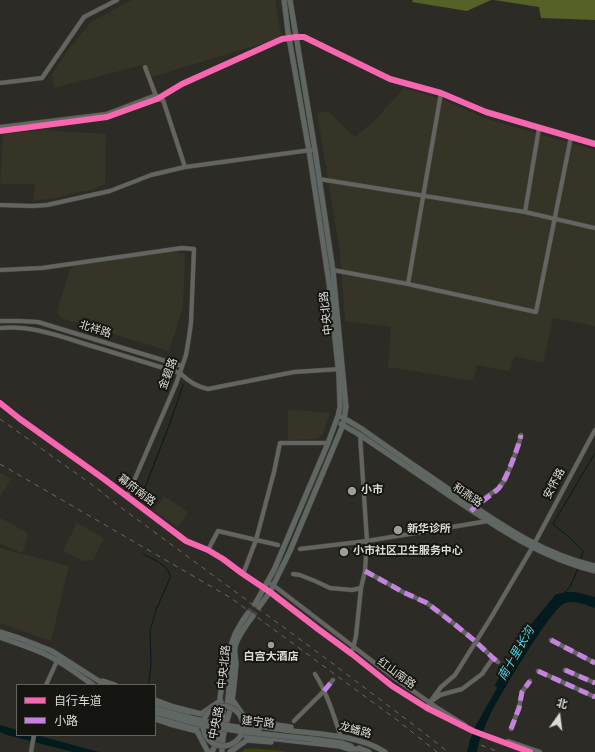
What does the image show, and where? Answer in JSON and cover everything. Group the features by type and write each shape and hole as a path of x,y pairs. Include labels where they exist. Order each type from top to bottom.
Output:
{"main road":[{"name":"中央北路","path":"284,0 289,38 312,150 319,180 333,270 341,369 340,407 336,423 328,443 274,570 267,582 257,606 270,592 290,551 343,425 346,407 341,369 329,283 312,150 290,0"},
{"name":"和燕路","path":"338,416 345,418 488,521 556,558 595,571"},
{"name":"和燕路","path":"336,423 343,425 360,435 473,509 500,524 533,546 595,566"},
{"name":"中央北路","path":"223,704 221,688 225,662 251,615"},
{"path":"0,632 38,645 60,659 92,684"},
{"path":"0,637 72,664 104,684"},
{"name":"中央北路","path":"232,699 236,663 233,648"},
{"path":"223,704 233,648"},
{"path":"96,679 112,684"},
{"path":"87,681 94,684"},
{"path":"232,699 248,721 307,730 318,734"},
{"name":"中央路","path":"215,752 220,749 232,699"},
{"path":"156,700 201,714 223,704"},
{"path":"223,704 238,712 244,724 244,730 242,735 233,744 220,749 211,743 207,738 203,727 204,718 207,713 223,704"},
{"name":"中央路","path":"212,752 219,737 223,720 223,704"},
{"path":"156,706 204,718"},
{"name":"建宁路","path":"156,706 195,719 219,724 343,740 360,746"},
{"name":"建宁路","path":"156,712 194,723 245,732 343,740"},
{"path":"156,716 184,724 203,727"},
{"path":"156,719 197,730 208,752"},
{"path":"244,724 318,734"},
{"name":"龙蟠路","path":"318,734 343,740 364,742 385,752"},
{"path":"242,735 339,746 349,749 360,746"},
{"path":"230,752 247,740 295,744 319,744"},
{"name":"龙蟠路","path":"360,746 364,745 379,752"},
{"name":"龙蟠路","path":"360,746 369,752"}],"street":[{"path":"0,83 42,78 84,17 117,0"},
{"path":"0,131 107,117 156,97 282,39 304,37 390,79 441,93 486,112 595,144"},
{"path":"145,66 156,97"},
{"path":"408,284 441,93"},
{"path":"0,127 106,114 156,97 163,100 166,106 185,167"},
{"path":"525,212 539,128"},
{"path":"333,270 408,284 536,312 571,136"},
{"path":"0,205 32,206 47,204 110,191 150,175 185,167 312,150"},
{"path":"319,180 525,212 595,228"},
{"name":"金碧路","path":"0,270 42,268 182,248 194,249 190,330 186,355 180,373 126,497"},
{"name":"北祥路","path":"0,322 38,322 182,366"},
{"name":"北祥路","path":"0,328 38,330 180,373"},
{"path":"154,365 157,363 156,358"},
{"path":"180,373 189,381 201,388 208,389 294,372 341,369"},
{"name":"幕府南路","path":"0,403 186,541 208,550 265,588"},
{"name":"安怀路","path":"427,708 441,687 455,675 492,616 533,546 595,430"},
{"path":"352,654 356,636 361,588 365,571 367,540 360,435"},
{"path":"473,509 499,488 506,478 521,435"},
{"path":"243,574 256,540 280,443 328,443"},
{"path":"300,549 488,521"},
{"path":"208,550 218,531 278,545"},
{"path":"365,571 403,592 428,603 453,622 498,662"},
{"path":"293,574 315,580 330,588 352,590 361,588"},
{"path":"267,582 273,585 393,677 461,724"},
{"name":"红山南路","path":"265,588 392,686 427,708 461,724 473,732 540,752"},
{"path":"551,640 595,663"},
{"path":"430,702 440,695 462,689 482,674 493,658"},
{"path":"47,684 60,659"},
{"path":"565,670 595,683"},
{"path":"538,671 595,697"},
{"path":"315,674 324,691 343,740"},
{"path":"294,721 333,680"},
{"path":"511,729 519,708 522,692 530,681"},
{"name":"红山南路","path":"487,735 530,752"},
{"path":"31,751 34,736"}],"shaded area":[{"path":"132,0 275,0 281,35 277,39 152,77 146,64 54,88 52,74 71,46 91,22"},
{"path":"404,88 439,98 487,119 595,150 595,326 553,318 543,363 514,356 510,371 477,365 473,381 388,367 391,327 345,321 340,252 317,113 328,111 355,137 375,120"},
{"path":"44,130 106,134 105,184 93,190 78,192 57,198 33,201 35,184 0,184 3,134"},
{"path":"170,251 185,254 183,308 169,351 61,318 57,312 70,269 76,264"},
{"path":"288,410 330,413 323,434 316,439 288,440"},
{"path":"0,472 12,479 0,496"},
{"path":"164,496 188,512 178,527 154,511"},
{"path":"0,518 28,533 23,553 0,544"},
{"path":"77,523 104,538 93,560 83,561 63,551"},
{"path":"0,548 69,566 51,641 0,623"}],"green space":[{"path":"413,0 491,0 467,11 412,2"},
{"path":"494,0 595,0 595,20 541,18 539,7"},
{"path":"245,749 259,749 284,752 242,752"}],"water":[{"path":"567,592 575,592 595,597 595,608 580,603 569,602 565,603 558,609 537,636 495,705 482,733 477,752 467,752 476,725 513,660 542,616 562,594"},
{"path":"0,725 16,730 16,736 40,736 99,752 73,752 0,732"}],"waterway":[{"path":"142,501 142,494 170,423 183,385"},
{"path":"581,560 583,551 553,524 595,453"},
{"path":"143,554 164,566 167,569 170,578 156,610 150,631 151,664 149,684"},
{"path":"564,593 570,587 578,568"},
{"name":"南十里长沟","path":"498,685 525,636 557,597 566,595"}],"tunnel":[{"path":"248,613 255,604"},
{"path":"253,616 259,607"}],"railway":[{"path":"0,419 98,489 328,660 448,752"},
{"path":"0,464 231,598 397,720 437,752"},
{"path":"481,745 499,752"}],"marked path":[{"path":"471,511 498,489 505,479 521,435"},
{"path":"365,571 403,592 427,603 475,641 498,662"},
{"path":"551,640 595,663"},
{"path":"565,670 595,683"},
{"path":"538,671 595,697"},
{"path":"324,691 333,680"},
{"path":"511,729 519,708 522,692 530,681"}],"cycle path":[{"path":"0,131 107,117 157,99 182,84 282,39 304,37 390,79 441,93 486,112 595,144"},
{"path":"0,403 186,541 208,550 223,559 270,592 392,686 427,708 473,731 530,752"}],"place":[{"name":"小市","path":"352,491"},
{"name":"新华诊所","path":"398,530"},
{"name":"小市社区卫生服务中心","path":"344,552"},
{"name":"白宫大酒店","path":"271,645"}]}
